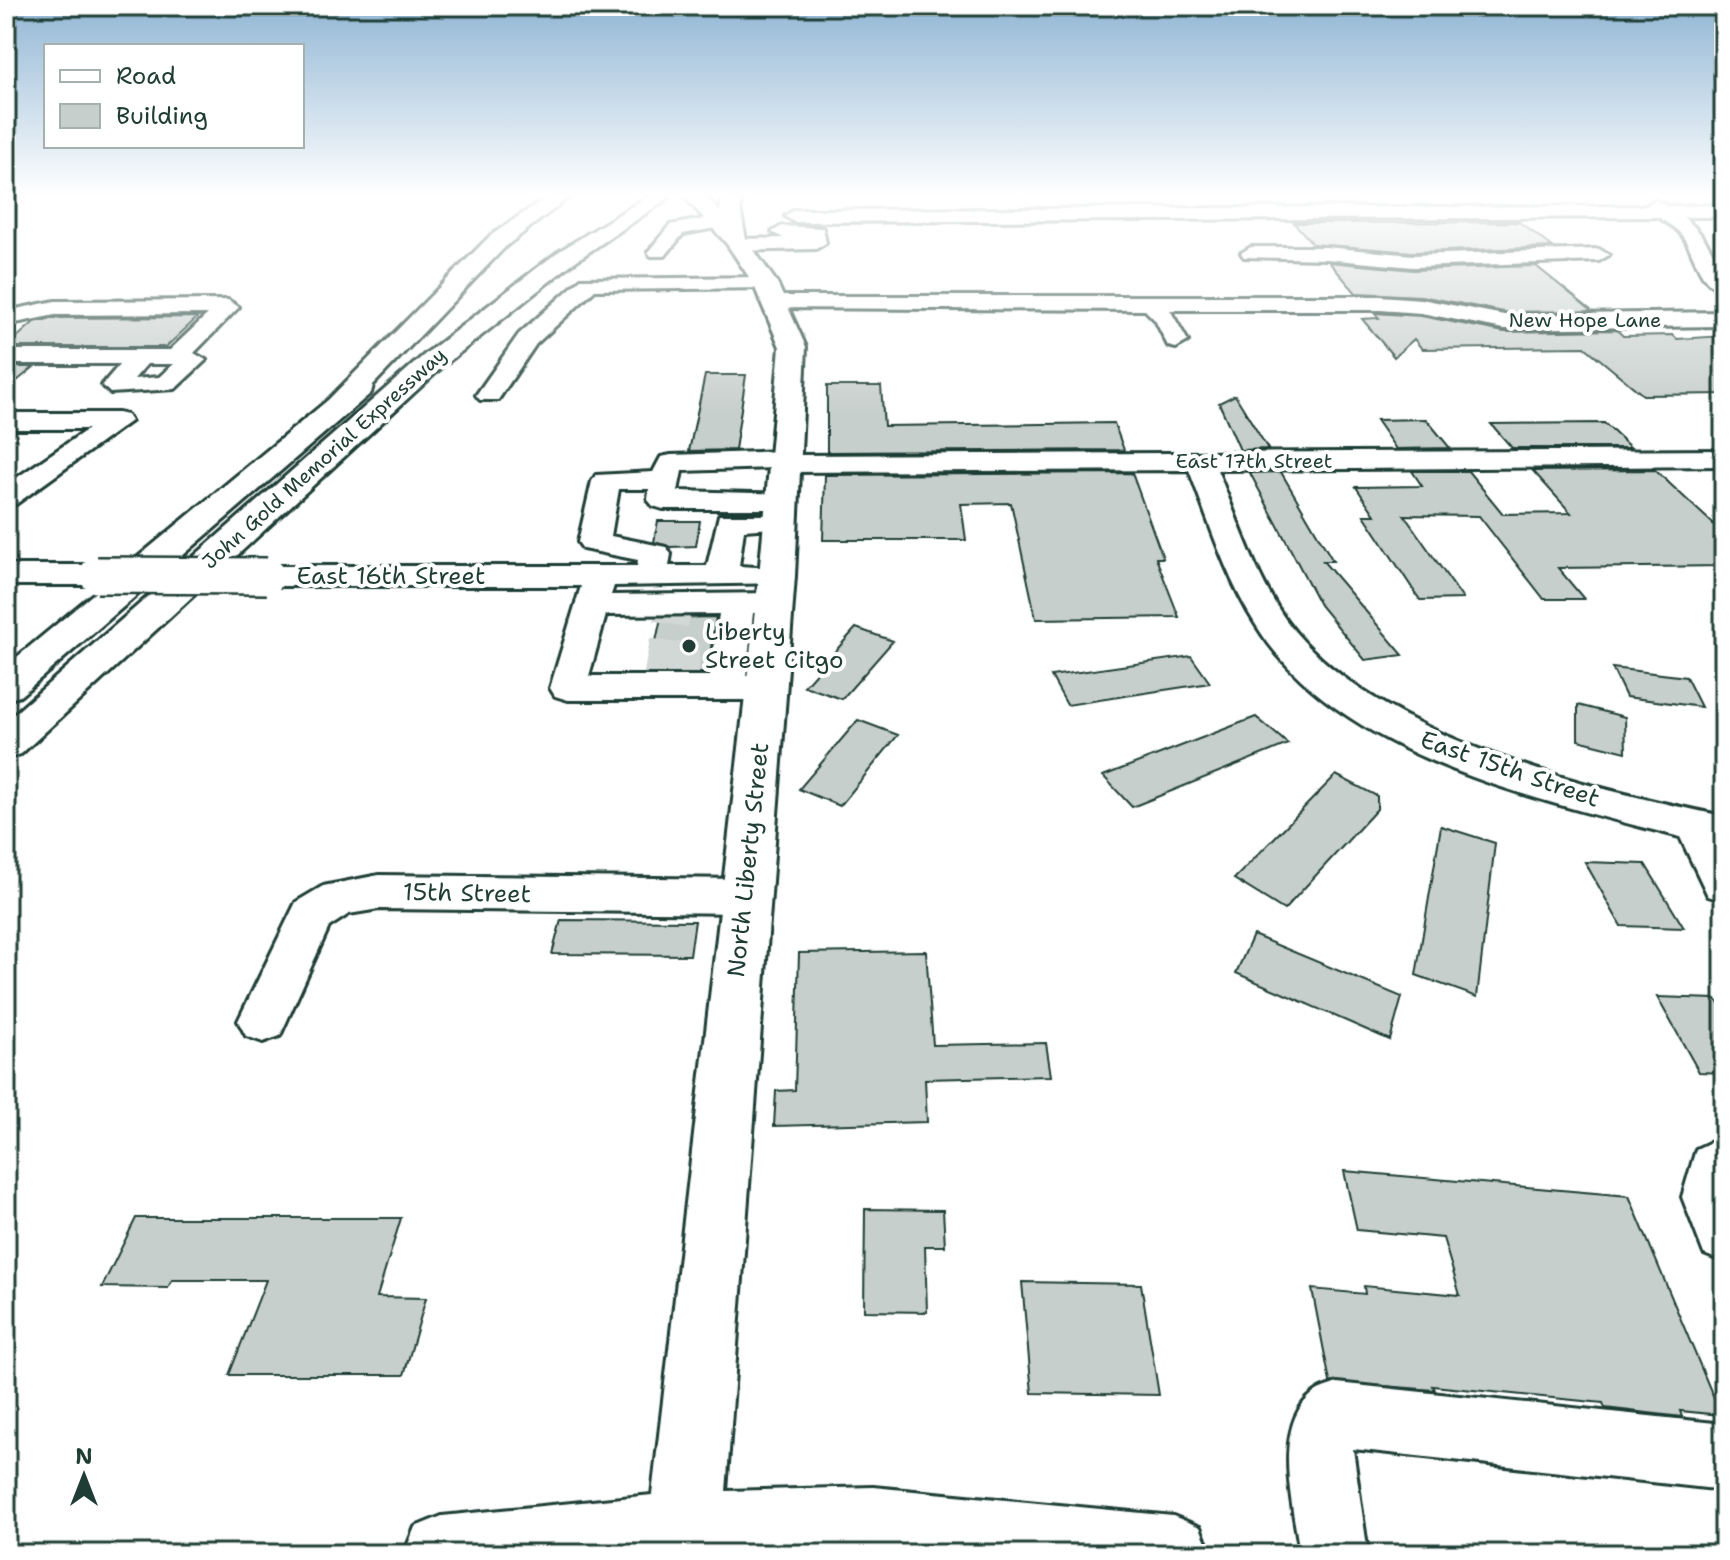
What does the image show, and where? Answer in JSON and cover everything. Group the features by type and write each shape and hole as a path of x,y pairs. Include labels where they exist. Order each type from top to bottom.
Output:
{"main road":[{"path":"341,402 470,270"},
{"name":"John Gold Memorial Expressway","path":"6,687 341,402 515,270"},
{"name":"John Gold Memorial Expressway","path":"6,744 423,368 546,270"},
{"name":"North Liberty Street","path":"685,1541 744,896 725,618 781,511 793,347 749,270"},
{"path":"442,1554 685,1541 873,1524 1173,1554"}],"street":[{"path":"489,395 527,339 589,284 642,270"},
{"name":"New Hope Lane","path":"913,270 1151,303 1380,303 1421,306 1504,322 1724,319"},
{"path":"1151,303 1165,317 1176,341"},
{"path":"6,318 55,308 228,307 176,357"},
{"path":"6,357 140,357 176,357 194,360 166,384 119,388 115,385 140,357"},
{"path":"6,421 118,421 6,498"},
{"name":"East 17th Street","path":"664,480 671,463 1724,458"},
{"name":"East 15th Street","path":"1199,461 1260,600 1283,640 1329,685 1400,730 1472,761 1710,829"},
{"path":"653,565 594,542 606,481 664,480 663,500 781,511"},
{"path":"725,618 596,590 568,688 660,682 725,618 730,521 781,511"},
{"name":"East 16th Street","path":"6,575 267,576 596,590 653,565 725,618"},
{"path":"1710,829 1724,884"},
{"name":"15th Street","path":"263,1021 312,915 339,898 379,892 744,896"},
{"path":"1724,1162 1715,1168 1710,1197 1724,1234"},
{"path":"1334,1554 1319,1455 1324,1429 1337,1415 1724,1457"}],"building":[{"path":"1336,270 1541,270 1592,311 1504,312 1421,296 1356,293"},
{"path":"1374,313 1421,316 1504,332 1617,330 1623,336 1673,335 1677,339 1724,336 1724,394 1643,395 1585,347 1422,349 1414,339 1394,357 1362,319 1379,318"},
{"path":"198,317 166,347 6,347 34,322 55,318"},
{"path":"6,367 34,367 6,390"},
{"path":"705,375 746,375 735,450 689,451"},
{"path":"827,386 881,386 884,426 1114,423 1124,450 827,452"},
{"path":"1235,395 1268,449 1240,450 1219,403"},
{"path":"1426,419 1450,448 1396,449 1376,420"},
{"path":"1604,423 1631,448 1512,448 1491,424"},
{"path":"1655,470 1724,534 1724,566 1558,568 1584,599 1544,599 1479,516 1404,515 1463,599 1420,600 1364,515 1375,515 1356,487 1422,486 1412,471 1468,471 1503,514 1571,513 1533,471"},
{"path":"1281,472 1333,561 1323,561 1403,655 1365,660 1320,605 1250,473"},
{"path":"1132,473 1163,558 1156,558 1179,617 1036,619 1011,503 961,504 966,540 823,540 825,475"},
{"path":"658,521 700,521 696,546 670,547 654,542"},
{"name":"Liberty Street Citgo","path":"716,617 707,673 649,673 661,618"},
{"path":"856,628 893,641 842,699 804,686"},
{"path":"1191,656 1210,683 1067,705 1051,676"},
{"path":"1612,668 1686,677 1701,707 1626,697"},
{"path":"1578,705 1625,717 1626,752 1578,740"},
{"path":"1256,717 1288,744 1132,807 1103,776"},
{"path":"858,720 898,735 840,806 799,789"},
{"path":"1336,775 1377,796 1377,809 1284,910 1234,879"},
{"path":"1441,826 1495,843 1477,997 1416,975"},
{"path":"1585,862 1645,864 1684,928 1621,926"},
{"path":"561,920 695,921 690,955 552,954"},
{"path":"1253,935 1402,997 1390,1040 1236,973"},
{"path":"926,951 933,1045 1046,1043 1051,1076 925,1079 927,1122 774,1126 776,1091 795,1090 799,953"},
{"path":"1657,997 1716,999 1724,1012 1724,1073 1699,1072"},
{"path":"1344,1171 1629,1196 1721,1415 1680,1411 1682,1417 1605,1408 1603,1403 1433,1386 1435,1390 1330,1382 1312,1289 1365,1294 1364,1286 1460,1295 1443,1238 1357,1230"},
{"path":"865,1209 943,1210 945,1246 925,1246 927,1312 864,1311"},
{"path":"136,1218 401,1218 377,1297 426,1298 404,1375 229,1375 266,1280 172,1280 168,1288 102,1287"},
{"path":"1022,1282 1141,1284 1159,1395 1032,1393"}],"tunnel":[{"path":"664,660 673,612"},
{"path":"664,660 721,659"},
{"path":"661,676 664,660"}],"place":[{"name":"Liberty Street Citgo","path":"689,646"}]}
